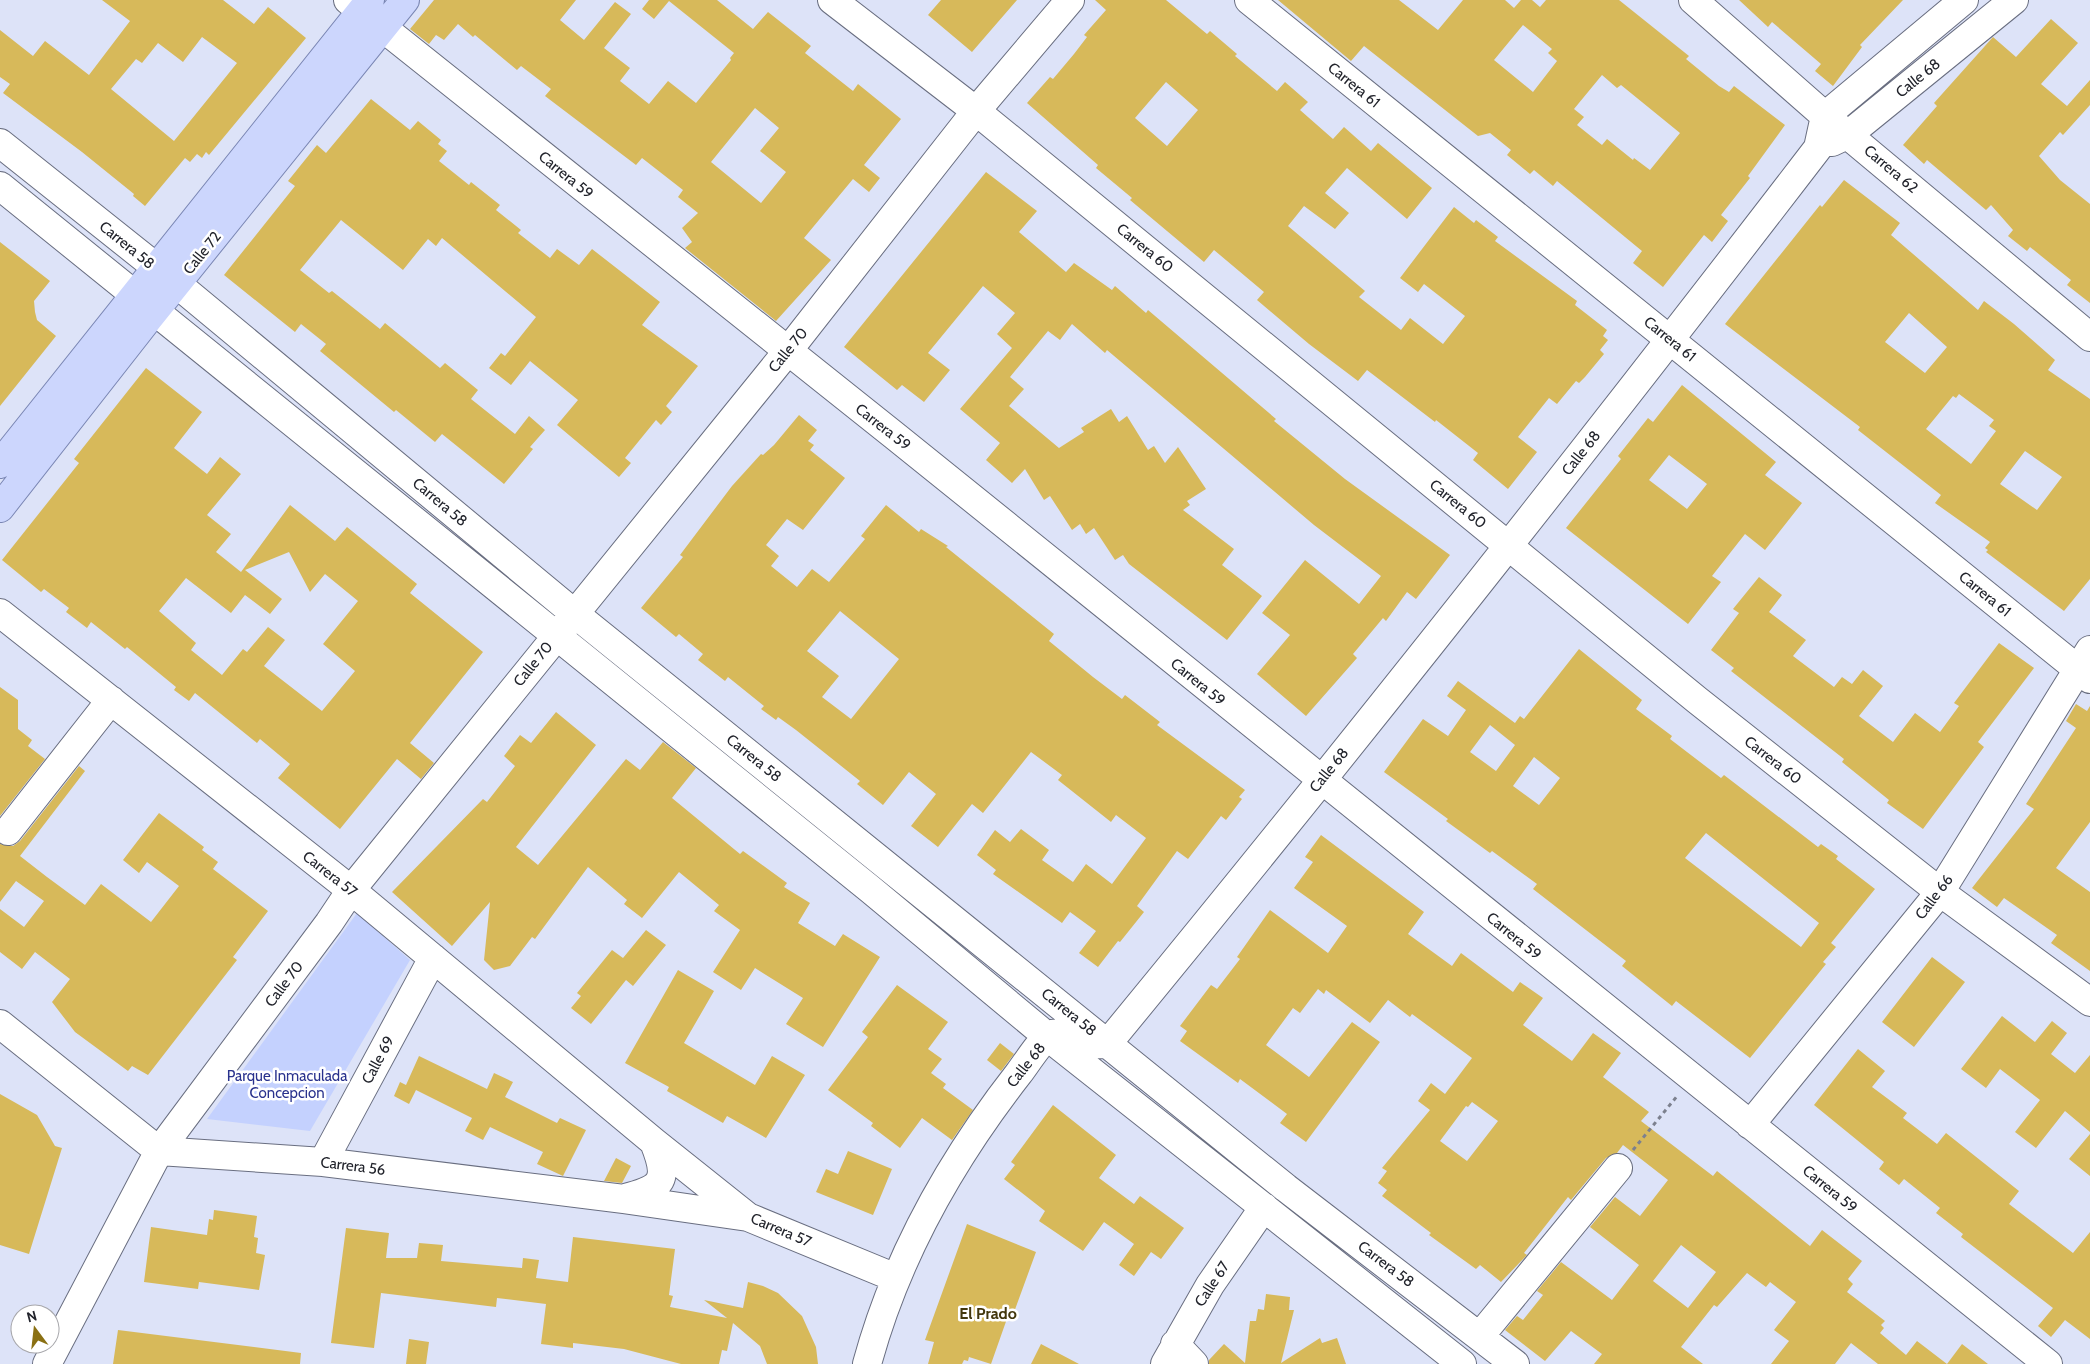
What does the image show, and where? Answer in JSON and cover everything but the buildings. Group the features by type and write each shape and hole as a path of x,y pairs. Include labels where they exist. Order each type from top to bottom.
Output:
{"main road":[{"name":"Calle 72","path":"0,508 155,310 405,0"},
{"name":"Calle 72","path":"0,464 360,4"}],"street":[{"name":"Carrera 60","path":"832,0 976,111 1698,700 1940,892 2090,1002"},
{"name":"Calle 70","path":"48,1364 159,1150 352,890 555,636 787,352 976,111 1070,0"},
{"name":"Carrera 61","path":"1249,0 1671,339 2086,666"},
{"name":"Carrera 62","path":"1693,0 1826,116 2090,337"},
{"name":"Calle 68","path":"868,1364 896,1278 942,1185 996,1102 1048,1037 1062,1034 1091,1046 1108,1043 1321,780 1671,339 1818,148 1826,116 1964,0"},
{"name":"Calle 68","path":"1818,148 1849,134 2014,0"},
{"name":"Carrera 59","path":"360,4 382,28 2048,1364"},
{"name":"Carrera 58","path":"0,143 177,284 574,614 1278,1181 1515,1364"},
{"name":"Carrera 58","path":"0,186 870,889 1048,1037 1462,1364"},
{"name":"Carrera 57","path":"0,613 352,890 654,1142 748,1217 896,1278"},
{"name":"Calle 66","path":"1750,1125 1940,892 2086,666"},
{"path":"8,832 111,700"},
{"name":"Calle 69","path":"323,1162 433,958"},
{"path":"0,1024 159,1150"},
{"name":"Carrera 57","path":"624,1198 652,1189 659,1182 663,1165 654,1142"},
{"name":"Carrera 56","path":"159,1150 323,1162 624,1198 748,1217"},
{"path":"1480,1336 1618,1168"},
{"name":"Calle 67","path":"1170,1354 1210,1285 1261,1205 1281,1204 1278,1181"},
{"path":"1170,1354 1194,1364"}],"path":[{"path":"1618,1168 1691,1079"}],"green space":[{"name":"Parque Inmaculada Concepcion","path":"357,913 410,960 310,1131 207,1119"}],"district":[{"name":"El Prado","path":"988,1313"}]}
